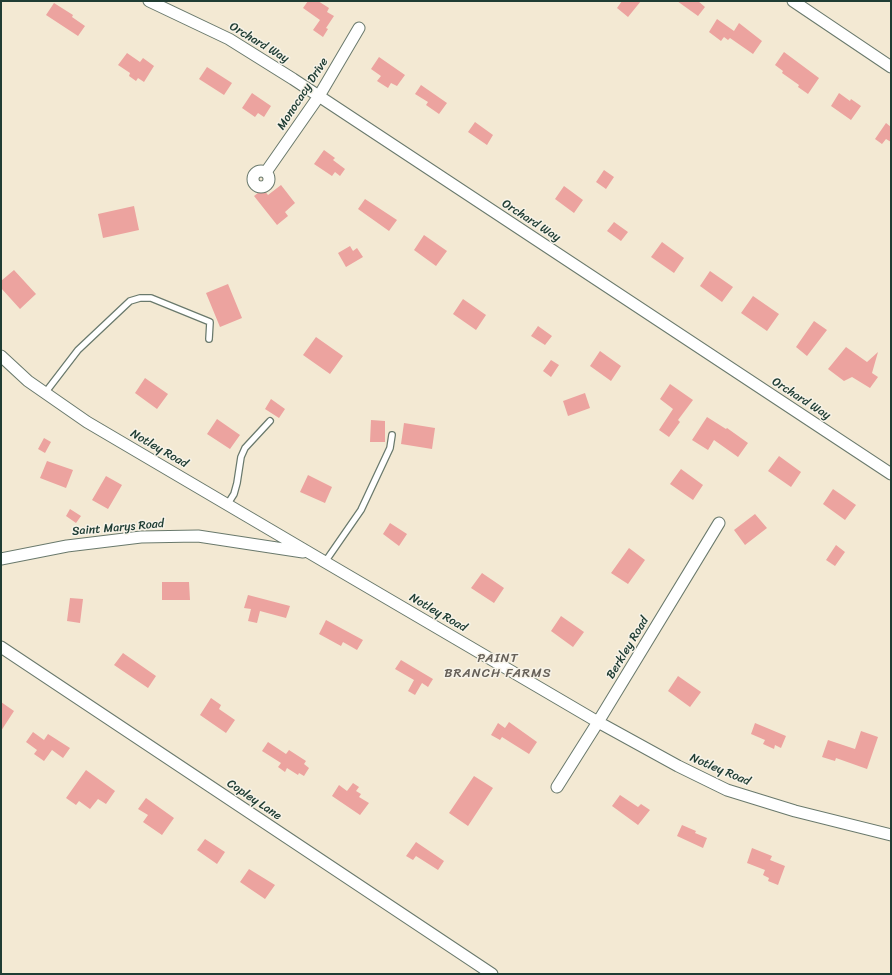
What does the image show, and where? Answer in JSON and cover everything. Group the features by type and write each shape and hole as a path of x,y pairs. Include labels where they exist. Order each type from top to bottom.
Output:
{"street":[{"name":"Orchard Way","path":"149,1 229,39 320,96 891,474"},
{"path":"793,1 891,67"},
{"name":"Monocacy Drive","path":"266,172 320,96 359,28"},
{"name":"Notley Road","path":"1,356 28,380 87,422 598,722 678,766 727,790 795,812 891,835"},
{"name":"Berkley Road","path":"557,787 719,522"},
{"name":"Saint Marys Road","path":"1,559 67,546 141,537 198,536 309,553"},
{"name":"Copley Lane","path":"1,647 492,974"}],"lane":[{"path":"45,393 78,350 130,301 140,298 152,298 210,322 209,339"},
{"path":"227,505 234,494 241,457 245,448 270,421"},
{"path":"325,562 361,510 390,448 392,436"}],"building":[{"path":"308,1 318,1 329,8 327,12 334,16 326,28 328,29 323,37 313,30 320,20 303,8"},
{"path":"622,1 641,1 628,17 617,8"},
{"path":"677,1 698,1 705,7 698,16"},
{"path":"54,3 73,15 72,17 85,26 78,36 46,15"},
{"path":"717,19 734,31 739,23 762,41 753,54 730,38 728,40 724,37 721,41 709,32"},
{"path":"784,52 819,78 808,94 798,87 799,85 782,73 783,71 775,65"},
{"path":"127,53 140,62 143,58 154,66 144,82 138,78 136,81 129,76 130,73 118,65"},
{"path":"379,57 405,75 397,86 391,83 388,88 377,81 381,76 371,69"},
{"path":"207,67 232,83 224,95 199,79"},
{"path":"421,85 447,103 439,114 426,105 428,102 415,94"},
{"path":"252,93 271,106 264,117 258,113 255,117 242,108"},
{"path":"839,93 850,101 851,99 861,106 851,120 831,106"},
{"path":"475,122 493,135 487,145 468,132"},
{"path":"886,123 891,127 891,142 886,139 882,144 875,139"},
{"path":"324,150 335,158 333,160 345,169 340,176 335,172 332,176 314,164"},
{"path":"604,170 614,177 606,189 596,182"},
{"path":"281,185 295,203 285,212 288,216 277,225 254,196 263,189 268,195"},
{"path":"564,186 583,200 574,213 555,199"},
{"path":"365,199 397,220 389,231 358,209"},
{"path":"134,206 139,230 103,238 98,214"},
{"path":"614,222 628,232 621,241 607,231"},
{"path":"424,235 447,251 436,266 414,250"},
{"path":"662,242 684,258 674,273 651,257"},
{"path":"350,246 353,251 357,248 363,257 346,267 338,253"},
{"path":"14,270 36,294 20,309 1,288 1,281"},
{"path":"710,271 733,287 722,302 700,286"},
{"path":"228,284 242,318 220,327 206,293"},
{"path":"753,296 779,314 767,331 741,313"},
{"path":"463,299 486,315 476,330 453,314"},
{"path":"814,321 827,330 807,356 796,347"},
{"path":"538,326 552,336 545,345 531,336"},
{"path":"316,337 343,356 330,374 303,355"},
{"path":"846,347 867,362 878,352 872,373 878,377 870,388 852,377 844,381 828,369"},
{"path":"600,351 621,366 611,381 590,366"},
{"path":"551,360 559,365 551,377 543,371"},
{"path":"145,378 168,394 157,409 135,393"},
{"path":"670,384 693,400 678,420 680,422 669,437 659,430 673,409 660,399"},
{"path":"585,393 590,408 568,416 563,401"},
{"path":"271,399 285,409 279,418 265,409"},
{"path":"707,417 726,429 727,428 748,443 738,457 714,440 708,450 692,440"},
{"path":"217,419 240,435 230,449 207,434"},
{"path":"371,420 385,421 385,442 370,442"},
{"path":"404,423 435,428 432,449 401,444"},
{"path":"44,438 51,442 45,453 38,449"},
{"path":"779,456 801,472 791,487 768,471"},
{"path":"47,461 73,470 66,488 40,478"},
{"path":"681,469 703,485 693,500 670,484"},
{"path":"308,475 332,487 325,503 300,492"},
{"path":"106,476 122,485 108,509 92,500"},
{"path":"833,489 856,505 845,520 823,504"},
{"path":"70,509 81,516 76,523 66,516"},
{"path":"755,514 767,528 745,545 734,530"},
{"path":"390,523 407,534 399,546 383,534"},
{"path":"836,545 845,552 835,566 826,560"},
{"path":"629,548 645,560 628,584 611,573"},
{"path":"482,573 504,588 494,603 471,588"},
{"path":"162,582 189,582 190,600 162,600"},
{"path":"248,595 290,606 286,618 260,611 257,623 248,621 251,609 244,608"},
{"path":"70,598 83,599 80,623 67,621"},
{"path":"561,616 584,632 573,647 551,631"},
{"path":"326,620 363,640 357,650 343,642 341,646 319,634"},
{"path":"123,653 156,676 148,688 114,665"},
{"path":"401,660 433,679 428,687 422,683 415,695 408,691 414,680 395,669"},
{"path":"678,676 701,692 690,707 668,691"},
{"path":"211,698 221,705 219,709 235,720 226,733 200,715"},
{"path":"1,702 14,711 1,731"},
{"path":"509,722 537,742 529,754 502,737 500,740 491,735 498,723 505,728"},
{"path":"755,723 786,736 781,748 775,745 774,749 763,744 765,740 751,734"},
{"path":"861,731 878,737 867,769 836,758 835,761 822,757 828,740 855,749"},
{"path":"33,732 44,740 48,734 70,748 63,758 52,750 44,761 34,754 37,750 26,742"},
{"path":"268,742 286,754 289,750 306,761 304,764 309,768 304,776 299,773 298,775 287,768 285,772 278,767 281,763 262,751"},
{"path":"86,770 115,791 106,804 98,799 90,809 79,801 76,805 66,798"},
{"path":"474,776 493,788 468,826 449,813"},
{"path":"353,783 359,787 356,791 361,794 359,797 369,803 360,815 332,796 339,785 347,791"},
{"path":"620,795 638,807 641,804 650,810 638,825 612,806"},
{"path":"146,798 174,818 162,835 143,822 148,815 138,809"},
{"path":"682,825 707,838 703,848 677,836"},
{"path":"205,839 225,852 217,864 197,850"},
{"path":"416,842 444,861 438,870 416,856 413,860 406,856"},
{"path":"752,848 772,856 770,860 785,866 778,885 768,881 769,878 763,875 765,870 747,863"},
{"path":"249,869 275,885 265,899 240,882"}],"district":[{"name":"PAINT BRANCH FARMS","path":"498,666"}]}
